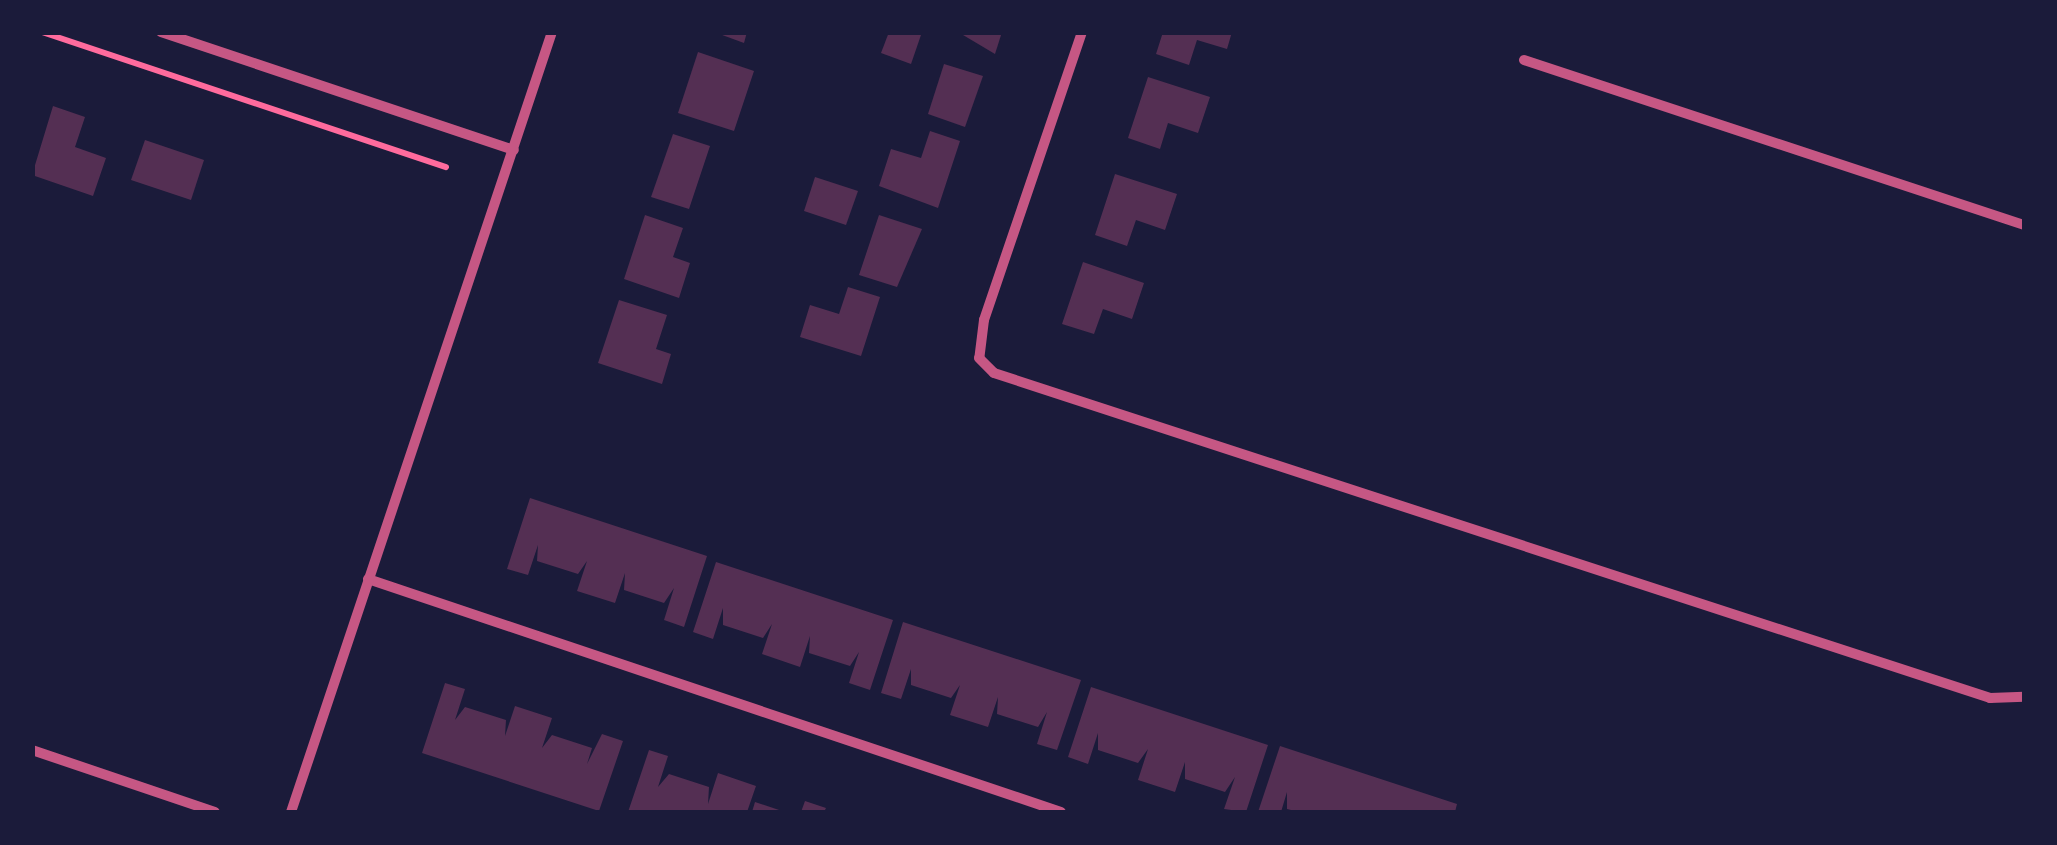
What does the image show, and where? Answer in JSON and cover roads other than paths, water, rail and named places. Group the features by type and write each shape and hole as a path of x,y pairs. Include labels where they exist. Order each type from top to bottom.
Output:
{"street":[{"path":"160,32 514,150"},
{"path":"290,812 552,32"},
{"path":"1082,32 979,358 1015,383 1990,698 2024,697"},
{"path":"1524,60 2024,225"},
{"path":"368,579 1060,812"},
{"path":"32,750 215,812"}]}
